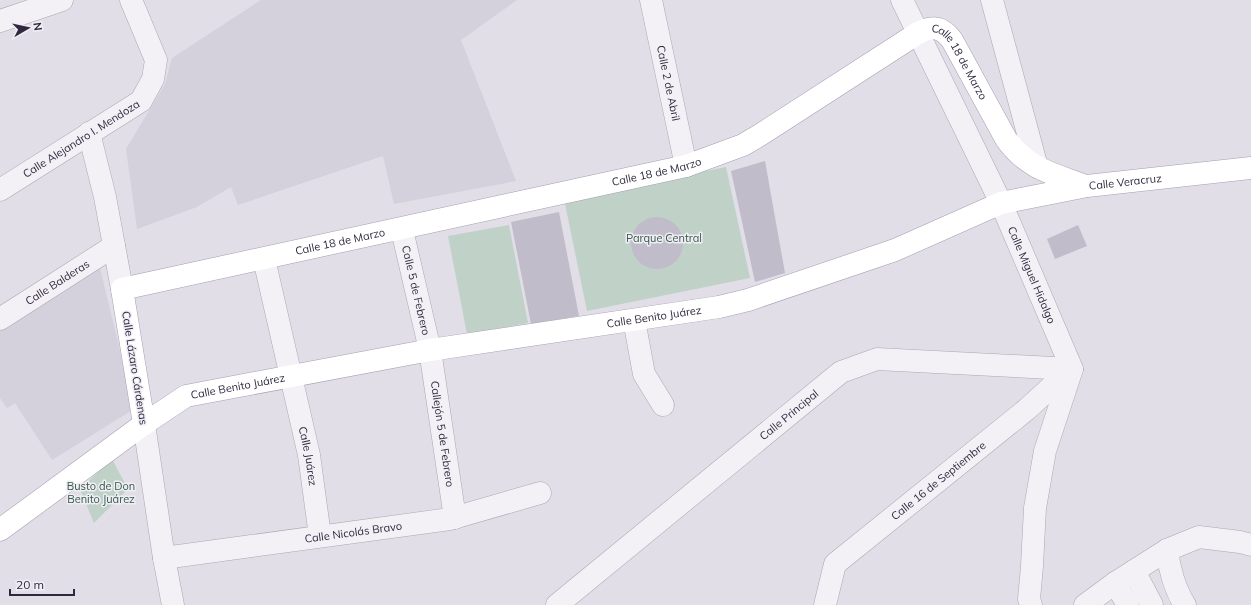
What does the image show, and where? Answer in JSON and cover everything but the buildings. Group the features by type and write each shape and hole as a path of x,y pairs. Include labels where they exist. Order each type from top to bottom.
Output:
{"main road":[{"name":"Calle 18 de Marzo","path":"122,289 402,230 686,166 743,145 918,33 931,28 939,28 946,32 952,40 1006,139 1020,156 1037,167 1087,186"},
{"name":"Calle Veracruz","path":"1001,203 1087,186 1251,168"},
{"name":"Calle Benito Juárez","path":"0,530 144,424 186,396 430,350 713,308 748,300 895,250 1001,203"},
{"name":"Calle Lázaro Cárdenas","path":"122,289 144,424"}],"street":[{"path":"0,21 62,0"},
{"name":"Calle Alejandro I. Mendoza","path":"0,190 141,101 153,79 156,60 131,0"},
{"name":"Calle 2 de Abril","path":"651,0 686,166"},
{"name":"Calle Miguel Hidalgo","path":"902,0 1001,203 1072,369"},
{"path":"992,0 1037,167"},
{"name":"Calle Lázaro Cárdenas","path":"89,133 105,196 122,289"},
{"name":"Calle 5 de Febrero","path":"402,230 430,350"},
{"name":"Calle Balderas","path":"0,319 114,246"},
{"name":"Calle Benito Juárez","path":"264,259 293,376"},
{"path":"634,320 644,374 663,405"},
{"name":"Callejón 5 de Febrero","path":"430,350 455,518"},
{"name":"Calle Principal","path":"557,605 841,372 877,359 1072,369"},
{"path":"1031,605 1029,599 1034,508 1045,452 1072,369"},
{"name":"Calle 16 de Septiembre","path":"825,605 835,564 1026,410 1072,369"},
{"name":"Calle Juárez","path":"293,376 309,454 320,536"},
{"name":"Calle Lázaro Cárdenas","path":"144,424 164,558 173,605"},
{"name":"Calle Nicolás Bravo","path":"164,558 455,518 540,493"},
{"path":"1085,605 1115,583 1167,550 1199,537 1246,544"},
{"path":"1167,550 1178,603"},
{"path":"1134,571 1152,605"},
{"path":"1115,583 1128,605"}],"shaded area":[{"path":"261,0 517,0 461,40 516,181 394,204 383,156 238,205 231,187 197,207 137,229 126,149 165,84 172,58"},
{"path":"99,264 134,409 52,460 15,403 7,408 0,398 0,329"}],"green space":[{"name":"Parque Central","path":"726,167 750,278 587,311 564,199"},
{"path":"509,225 528,323 467,334 448,236"},
{"name":"Busto de Don Benito Juárez","path":"112,459 128,489 94,523 80,489"}]}
